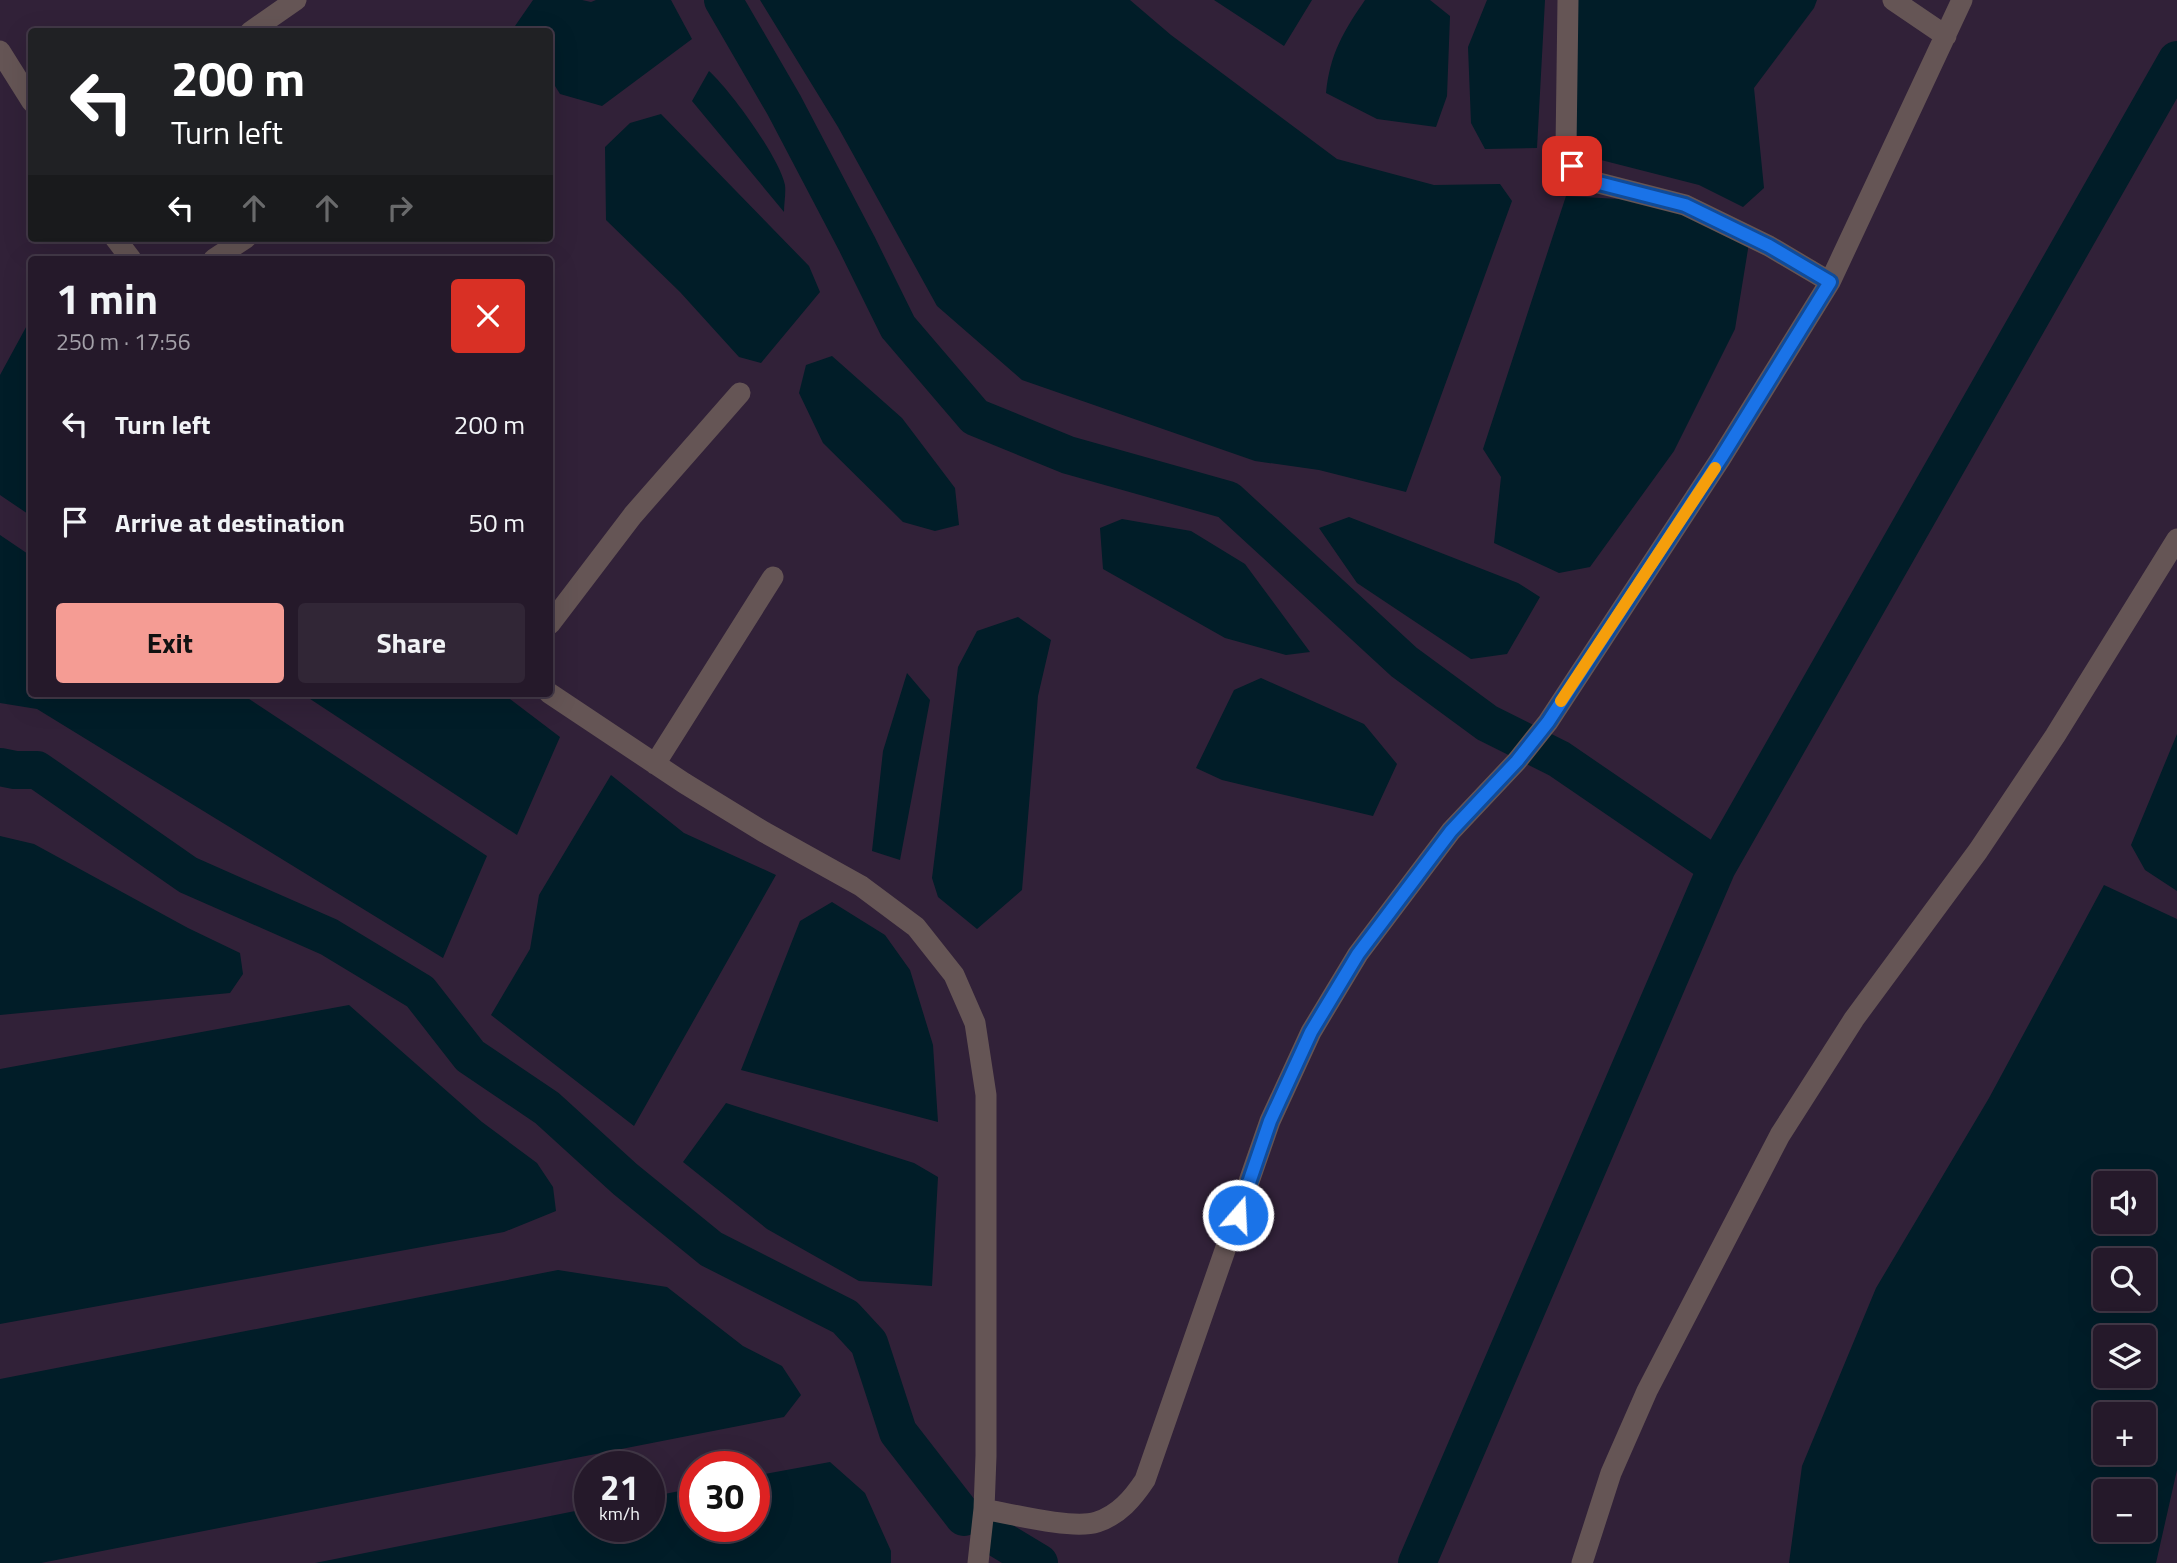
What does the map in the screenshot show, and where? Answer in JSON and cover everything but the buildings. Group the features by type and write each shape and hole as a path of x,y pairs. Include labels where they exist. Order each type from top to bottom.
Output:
{"street":[{"path":"256,28 296,0"},
{"path":"1568,0 1566,148 1572,166 1583,179 1685,205 1769,246 1830,282"},
{"path":"1893,0 1946,36"},
{"path":"984,1509 1076,1524 1096,1522 1132,1500 1144,1480 1270,1121 1311,1032 1358,954 1451,831 1517,761 1548,722 1721,458 1830,282 1962,0"},
{"path":"0,51 28,96"},
{"path":"118,242 129,256"},
{"path":"219,256 240,242"},
{"path":"553,620 633,515 740,393"},
{"path":"1582,1563 1611,1473 1647,1391 1780,1135 1854,1019 1978,851 2048,748 2177,539"},
{"path":"655,764 773,577"},
{"path":"553,695 655,764 764,832 861,886 916,927 954,975 975,1023 986,1095 987,1393 984,1509 978,1563"}],"water":[{"path":"533,0 671,0 692,39 602,106 560,94 553,83 553,28 515,26"},
{"path":"760,0 1130,0 1171,35 1337,159 1434,185 1500,184 1512,201 1406,492 1319,470 1255,461 1022,380 937,306 838,127"},
{"path":"1214,0 1312,0 1284,46"},
{"path":"1365,0 1430,0 1450,16 1447,96 1436,127 1377,119 1326,93 1339,44"},
{"path":"1487,0 1545,0 1537,148 1485,149 1471,123 1468,47"},
{"path":"1571,0 1817,0 1814,8 1754,88 1764,188 1743,207 1699,185 1601,160 1578,149 1571,112"},
{"path":"709,71 741,108 774,158 785,185 784,212 692,101"},
{"path":"661,114 809,266 820,292 761,363 739,357 680,292 606,220 605,147 630,123"},
{"path":"1566,196 1671,202 1749,243 1735,329 1674,451 1590,567 1559,573 1494,543 1501,477 1483,449"},
{"path":"28,324 28,514 0,495 0,375"},
{"path":"832,356 902,418 955,488 959,525 935,531 903,522 823,443 799,393 806,365"},
{"path":"1349,517 1518,583 1540,597 1507,654 1471,659 1357,583 1319,528"},
{"path":"1122,519 1191,531 1245,564 1310,652 1286,655 1225,638 1103,569 1100,528"},
{"path":"0,535 28,554 28,697 246,697 487,856 443,958 37,709 0,703"},
{"path":"1018,617 1051,640 1038,696 1022,890 977,929 938,897 932,878 958,667 977,631"},
{"path":"907,673 930,700 900,860 872,851 883,751"},
{"path":"1261,678 1364,724 1397,764 1373,816 1222,780 1196,768 1234,690"},
{"path":"307,697 507,697 560,737 517,835"},
{"path":"2177,734 2177,891 2145,870 2131,845"},
{"path":"611,775 684,833 776,875 634,1126 491,1015 530,949 539,895"},
{"path":"0,836 34,844 188,928 240,953 243,974 230,993 0,1015"},
{"path":"2104,885 2177,919 2177,1470 2156,1563 1789,1563 1802,1466 1876,1288 1989,1098"},
{"path":"832,902 885,935 910,970 933,1045 938,1122 741,1070 800,921"},
{"path":"349,1005 482,1122 537,1163 553,1187 556,1211 504,1232 0,1324 0,1069"},
{"path":"726,1103 914,1163 938,1177 932,1286 859,1281 767,1229 683,1162"},
{"path":"558,1270 667,1287 743,1346 782,1366 801,1395 784,1417 611,1451 574,1451 574,1458 41,1563 0,1563 0,1379"},
{"path":"830,1462 865,1493 891,1551 891,1563 315,1563 574,1511 574,1542 665,1542 665,1494 679,1491 679,1542 770,1542 770,1473"}],"waterway":[{"path":"723,0 784,105 898,327 975,417 1068,455 1228,500 1404,662 1487,723 1559,759 1717,867"},
{"path":"1417,1563 1717,867 2177,60"},
{"path":"0,767 37,770 188,875 329,937 420,992 470,1056 547,1108 625,1179 711,1249 845,1317 869,1343 898,1432 964,1517"},
{"path":"999,1539 1039,1563"}],"slow traffic":[{"path":"1561,701 1715,468"}],"route":[{"path":"1238,1215 1270,1121 1311,1032 1358,954 1451,831 1517,761 1548,722 1721,458 1830,282 1769,246 1685,205 1583,179 1572,166"}]}
